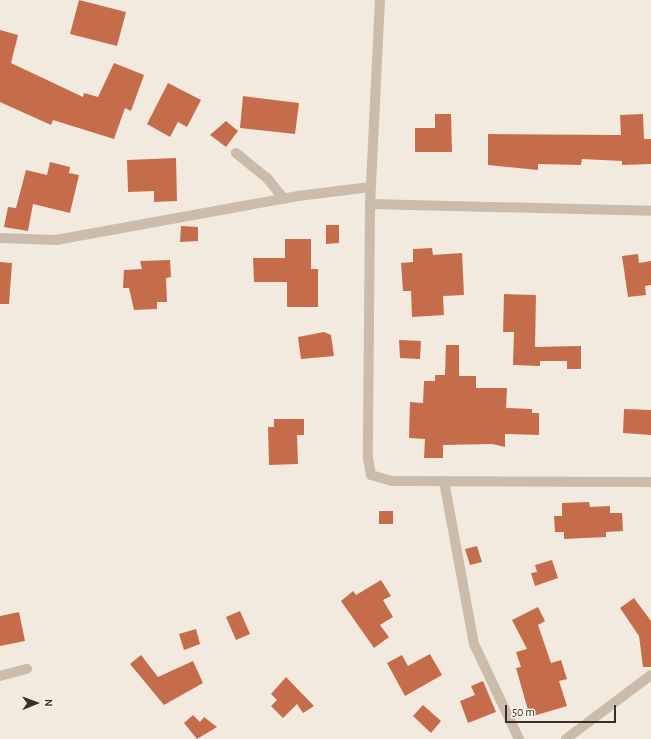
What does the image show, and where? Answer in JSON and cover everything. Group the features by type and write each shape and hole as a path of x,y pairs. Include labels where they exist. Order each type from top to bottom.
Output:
{"street":[{"path":"380,0 370,187 368,469 378,480 651,482"},
{"path":"236,153 267,178 284,199"},
{"path":"0,238 56,240 284,199 370,187"},
{"path":"370,204 651,211"},
{"path":"444,481 474,644 519,739"},
{"path":"0,676 27,669"},
{"path":"566,739 651,674"}],"building":[{"path":"79,0 126,12 117,46 70,34"},
{"path":"0,30 18,35 11,63 83,97 84,93 98,97 114,63 144,75 131,111 125,108 114,139 53,120 51,125 0,102"},
{"path":"168,83 201,100 187,127 178,122 170,137 147,124"},
{"path":"243,96 299,103 295,134 240,128"},
{"path":"435,114 451,114 452,152 415,152 415,128 435,128"},
{"path":"643,114 644,139 651,139 651,164 622,165 622,161 582,159 581,165 538,164 538,170 488,165 488,134 621,135 620,115"},
{"path":"226,121 238,131 226,147 210,135"},
{"path":"176,158 177,201 154,202 154,191 128,192 127,160"},
{"path":"50,162 70,167 69,173 79,175 70,213 33,204 28,231 4,227 8,207 16,208 26,170 47,175"},
{"path":"326,225 339,225 339,243 326,244"},
{"path":"181,226 198,227 198,241 180,242"},
{"path":"285,239 311,239 311,269 318,269 318,307 287,307 287,282 254,282 253,258 285,258"},
{"path":"432,248 433,255 462,253 464,295 443,296 444,315 412,317 411,291 403,291 401,263 413,262 413,249"},
{"path":"638,254 639,263 651,261 651,285 645,286 646,295 628,297 622,256"},
{"path":"170,260 171,277 166,278 167,302 157,302 157,309 134,310 129,288 123,288 124,270 142,269 140,261"},
{"path":"0,262 12,263 9,304 0,304"},
{"path":"504,294 536,295 535,347 581,346 581,369 567,369 567,361 540,361 540,366 513,365 514,332 503,332"},
{"path":"324,332 331,335 334,356 301,359 298,337"},
{"path":"399,340 421,341 420,359 400,358"},
{"path":"446,345 459,345 459,376 476,376 476,388 507,388 506,408 532,409 532,413 539,413 539,435 505,434 505,447 492,444 443,445 443,458 424,458 425,439 409,438 410,402 423,403 424,381 435,381 435,375 445,375"},
{"path":"624,409 651,410 651,435 623,433"},
{"path":"274,419 304,419 304,435 297,435 298,464 269,465 268,427 274,427"},
{"path":"589,502 590,507 610,506 610,513 622,513 623,531 606,532 606,537 564,539 564,532 555,532 554,516 562,516 562,503"},
{"path":"379,511 393,511 393,524 379,524"},
{"path":"477,546 482,562 470,565 465,549"},
{"path":"552,560 558,578 535,586 531,573 537,572 535,565"},
{"path":"381,580 391,596 383,600 393,617 380,625 389,637 374,648 341,601 353,591 356,595"},
{"path":"634,598 651,621 651,667 643,667 639,636 620,608"},
{"path":"538,607 545,621 538,625 551,663 561,660 567,679 559,681 567,706 530,717 516,668 521,667 516,652 527,649 512,620"},
{"path":"240,611 250,634 236,640 226,617"},
{"path":"19,612 25,641 0,646 0,616"},
{"path":"196,629 200,644 184,650 179,634"},
{"path":"430,654 442,675 405,696 387,663 402,655 408,666"},
{"path":"141,655 158,677 193,661 203,683 164,705 130,664"},
{"path":"286,677 314,706 303,713 297,704 283,718 271,706 277,700 271,694"},
{"path":"483,681 496,712 468,723 460,701 475,695 471,686"},
{"path":"423,705 441,721 431,733 413,716"},
{"path":"193,715 200,722 204,717 217,727 197,739 184,723"}]}
